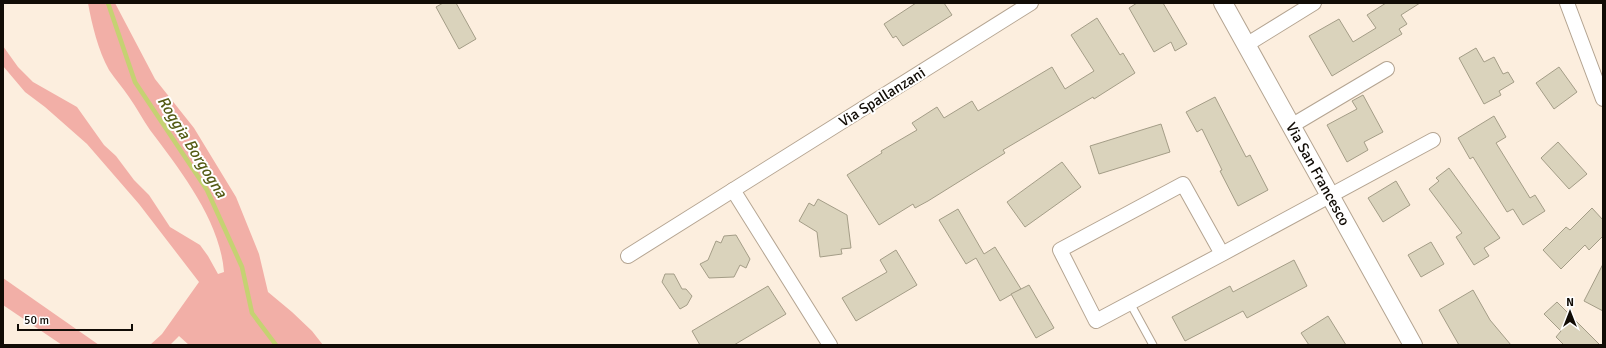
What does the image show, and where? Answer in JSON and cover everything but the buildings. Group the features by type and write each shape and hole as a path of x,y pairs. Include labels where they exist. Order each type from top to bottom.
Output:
{"street":[{"name":"Via Spallanzani","path":"628,256 1031,3"},
{"name":"Via San Francesco","path":"1223,3 1413,345"},
{"path":"1246,45 1314,3"},
{"path":"1567,3 1603,99"},
{"path":"1291,126 1387,70"},
{"path":"1222,254 1183,184 1060,250 1096,321 1222,254 1433,140"},
{"path":"733,190 830,345"}],"lane":[{"path":"1130,303 1153,345"}],"shaded area":[{"path":"88,3 115,3 155,79 194,128 236,197 259,254 268,292 312,331 323,345 189,345 179,336 170,345 150,345 162,334 199,282 139,204 87,144 45,107 25,92 3,66 3,46 18,67 33,82 77,107 104,145 116,156 134,180 149,195 170,227 200,245 218,274 224,272 221,253 215,234 197,196 109,70 96,37"},
{"path":"3,278 99,345 62,345 3,305"}],"waterway":[{"name":"Roggia Borgogna","path":"108,3 135,82 207,190 242,267 252,313 276,345"}]}
